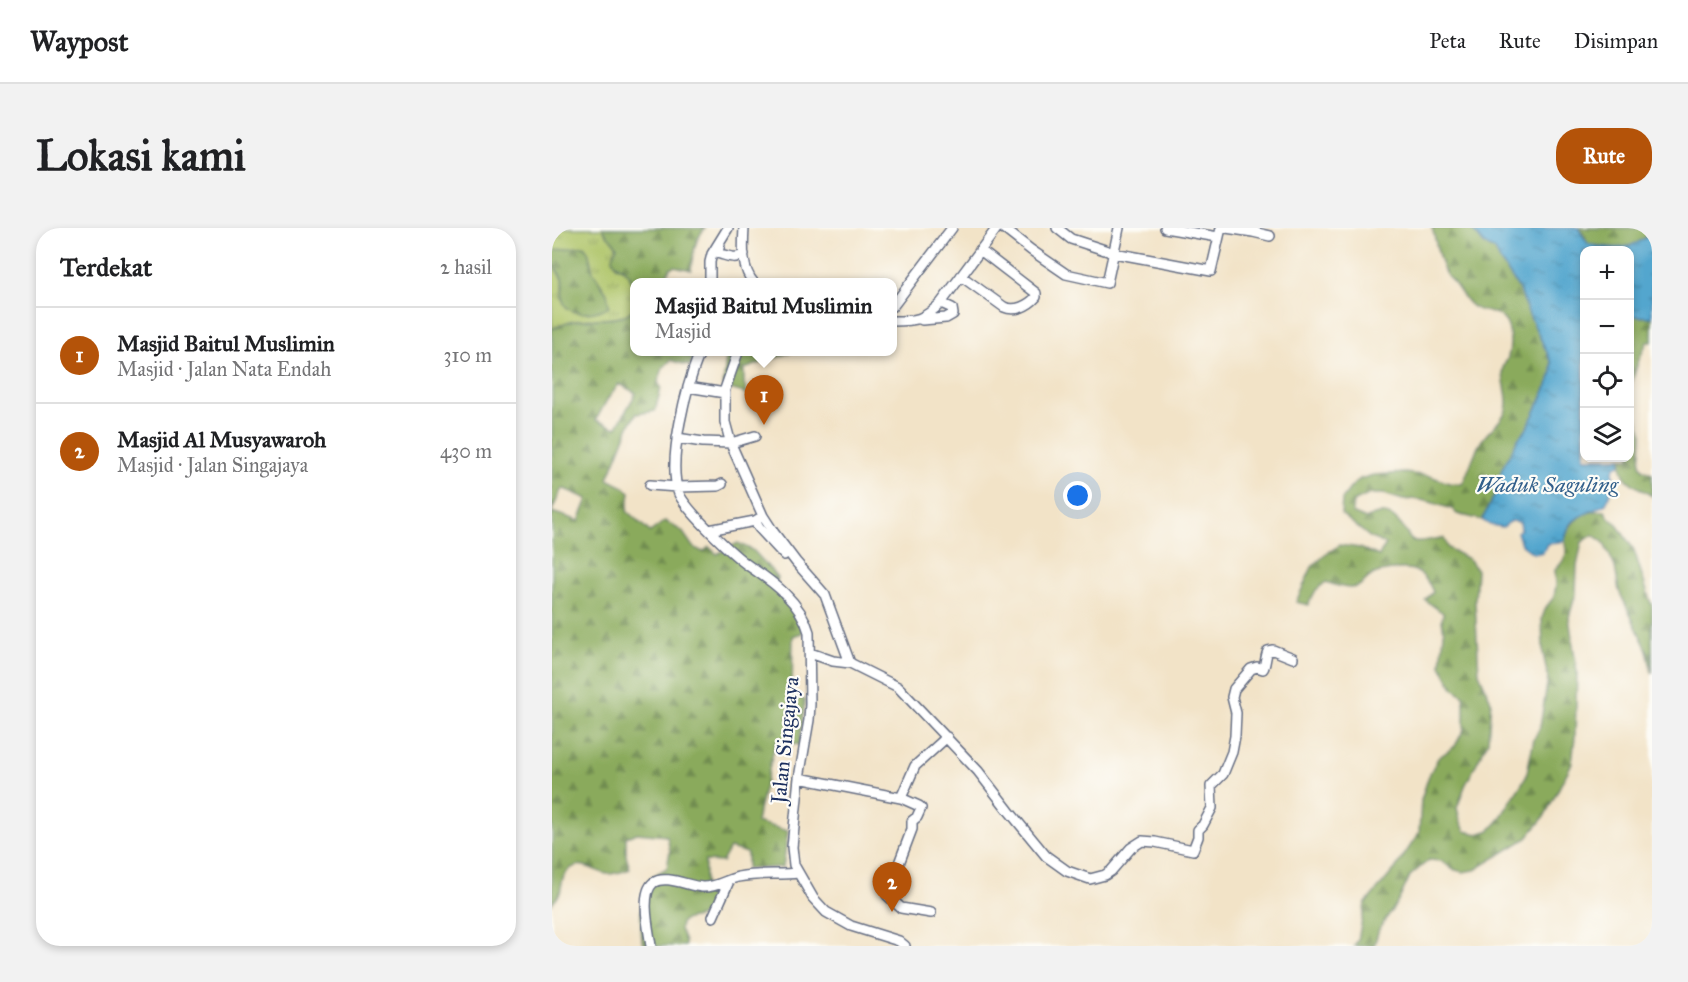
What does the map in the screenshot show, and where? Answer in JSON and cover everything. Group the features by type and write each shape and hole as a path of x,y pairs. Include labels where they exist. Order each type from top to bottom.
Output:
{"street":[{"path":"728,228 718,252 735,258 744,254"},
{"path":"744,228 744,254 751,278"},
{"path":"897,301 952,228"},
{"path":"914,321 930,313 941,303 997,228"},
{"path":"1004,228 1066,274 1106,288 1119,228"},
{"path":"1057,228 1071,239 1114,253 1223,274"},
{"path":"1165,228 1219,233 1211,271"},
{"path":"1226,228 1254,230 1270,236"},
{"path":"710,278 712,254 721,242"},
{"path":"961,276 1010,310 1033,301 1036,297 1036,292 980,250"},
{"path":"897,321 946,318 953,314 952,308 941,303"},
{"path":"677,487 678,438 688,387 698,356"},
{"path":"736,356 724,392 725,422 759,518 759,528 791,562"},
{"path":"688,387 724,392"},
{"path":"678,438 704,442 731,442 755,436"},
{"path":"650,485 677,487 722,484"},
{"name":"Jalan Singajaya","path":"677,487 682,500 709,530 795,604 807,624 810,652 809,720 799,778 792,847 794,865 813,898 826,912 851,926 899,941 905,946"},
{"path":"709,530 759,518"},
{"path":"759,518 825,595 850,663"},
{"path":"810,652 833,661 850,663 897,687 978,771 1046,856 1067,871 1095,878 1112,871 1131,848 1142,841 1193,850 1198,830 1212,808 1211,786 1223,774 1232,752 1236,712 1232,697 1234,689 1251,669 1257,667 1263,669 1268,651 1273,650 1293,658"},
{"path":"901,798 915,766 947,737"},
{"path":"799,778 901,798 921,808 917,818 912,821 912,829 886,895 901,908 931,913"},
{"path":"651,946 646,918 647,898 651,885 661,880 674,880 693,886 707,887 737,878 798,873"},
{"path":"713,917 729,881"}],"green space":[{"path":"552,228 603,228 616,244 616,266 625,271 630,278 630,311 614,318 574,321 552,329 552,263 562,279 562,299 607,293 593,272 588,252 554,250"},
{"path":"603,228 705,228 696,243 691,270 674,266 670,268 666,278 630,278 626,271 614,262 617,247"},
{"path":"1432,228 1471,228 1484,244 1495,250 1520,290 1552,363 1552,374 1548,385 1526,430 1502,469 1495,494 1482,520 1457,514 1452,509 1430,502 1416,499 1403,500 1384,494 1370,494 1353,502 1352,513 1366,519 1374,515 1387,514 1398,521 1411,540 1444,538 1448,548 1470,560 1477,570 1475,602 1479,673 1491,701 1488,741 1465,786 1457,808 1465,831 1478,834 1490,830 1499,820 1526,777 1534,739 1540,727 1548,678 1543,653 1542,618 1546,607 1554,597 1555,570 1565,556 1567,532 1579,517 1585,514 1605,511 1634,550 1652,607 1652,673 1647,650 1619,591 1615,567 1603,542 1593,535 1582,542 1577,566 1576,593 1569,617 1577,672 1572,763 1544,817 1527,838 1475,870 1463,872 1452,869 1442,861 1429,860 1410,876 1399,900 1379,929 1374,946 1354,946 1358,940 1365,904 1395,869 1419,833 1421,800 1429,775 1438,758 1455,746 1464,729 1464,696 1453,688 1441,665 1443,613 1425,600 1433,592 1422,575 1417,572 1399,569 1380,572 1372,575 1359,586 1351,588 1326,582 1316,590 1308,605 1296,602 1312,567 1327,553 1340,545 1360,548 1379,556 1386,544 1371,538 1341,514 1342,499 1351,487 1360,479 1373,475 1405,473 1462,484 1478,446 1505,414 1507,399 1503,369 1510,349 1507,324 1497,314 1473,307 1447,276"},
{"path":"1578,228 1652,228 1652,233 1629,246 1588,244"},
{"path":"584,246 588,251 593,272 607,293 609,306 598,311 584,313 571,310 563,301 562,278 554,266 552,247 555,250"},
{"path":"630,312 630,356 694,356 690,366 671,360 663,368 658,382 661,388 655,411 636,414 608,479 624,487 630,493 627,511 650,532 665,521 682,531 693,547 703,552 709,547 717,554 738,543 754,551 778,578 774,591 802,623 802,633 793,636 792,694 805,700 799,745 776,741 756,822 788,831 783,867 747,869 747,853 730,848 722,862 705,861 705,891 720,892 712,908 699,917 687,919 681,923 680,929 685,946 646,946 642,942 641,908 644,891 651,878 667,868 670,851 667,836 637,833 626,837 626,856 630,869 624,871 607,874 588,867 573,867 564,876 560,893 552,904 552,512 579,521 588,499 562,488 552,511 552,329 572,322 623,316","holes":["619,384 636,393 616,428 596,420"]},
{"path":"1634,316 1652,317 1652,342 1647,342 1634,375"},
{"path":"727,356 781,356 744,369 747,394 723,387"},
{"path":"1634,409 1642,432 1640,464 1643,470 1652,474 1652,496 1629,481 1621,462 1634,462"}],"water":[{"name":"Waduk Saguling","path":"1471,228 1578,228 1588,244 1600,246 1580,246 1580,462 1621,462 1621,464 1613,471 1614,482 1606,504 1570,524 1564,541 1547,544 1543,552 1534,554 1521,544 1517,532 1521,529 1520,522 1511,521 1503,527 1490,525 1482,520 1495,494 1502,469 1518,439 1526,430 1548,385 1552,374 1552,363 1520,290 1495,250 1484,244"},
{"name":"Waduk Saguling","path":"1652,233 1652,317 1634,316 1634,246 1629,246"}],"place":[{"name":"Masjid Baitul Muslimin","path":"764,425"},
{"name":"Masjid Al Musyawaroh","path":"892,912"}]}
